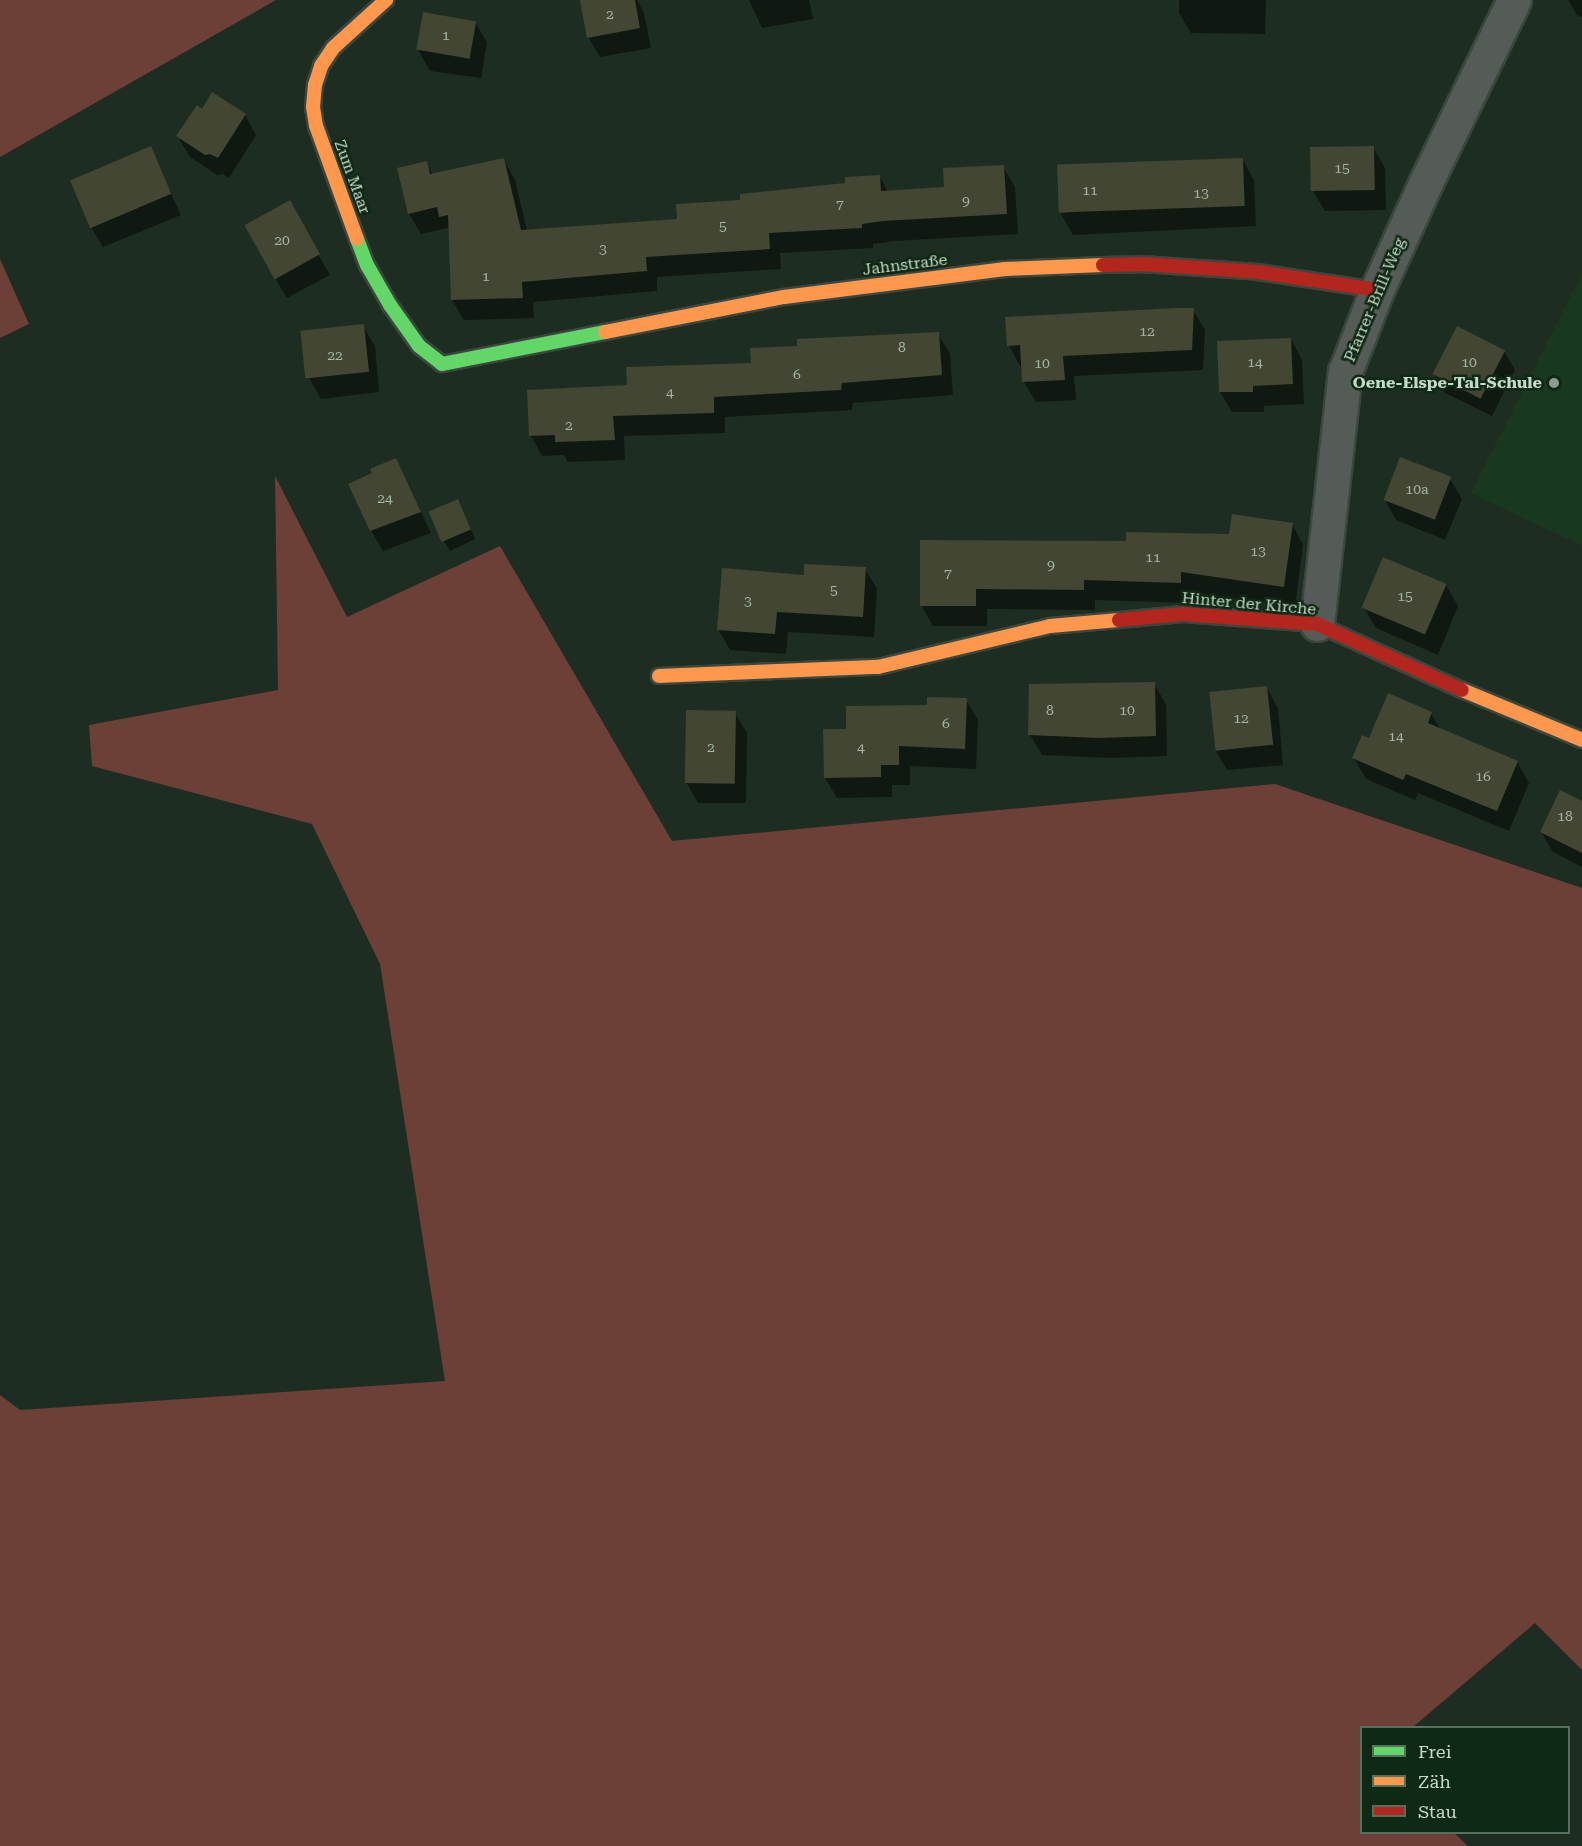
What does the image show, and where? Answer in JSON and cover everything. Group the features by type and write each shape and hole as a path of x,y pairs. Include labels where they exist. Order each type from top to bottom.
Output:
{"street":[{"name":"Zum Maar","path":"386,0 333,48 321,66 315,85 313,106 316,126 367,265 390,305 419,346 442,364"},
{"name":"Pfarrer-Brill-Weg","path":"1317,624 1345,372 1377,290 1425,182 1514,0"},
{"name":"Jahnstraße","path":"442,364 784,297 1005,269 1142,264 1258,272 1377,290"},
{"name":"Hinter der Kirche","path":"659,676 878,667 1050,626 1183,614 1317,624 1492,703 1582,740"}],"shaded area":[{"path":"0,0 276,0 0,157"},
{"path":"0,259 29,324 0,338"},
{"name":"Oene-Elspe-Tal-Schule","path":"1582,273 1582,546 1471,493"},
{"path":"275,476 347,617 500,546 672,841 1275,784 1582,888 1582,1670 1535,1623 1414,1726 1360,1726 1360,1834 1455,1834 1468,1846 0,1846 0,1395 20,1410 445,1381 380,964 312,824 92,766 89,725 278,690"}],"building":[{"path":"580,0 635,0 640,28 587,38"},
{"path":"423,12 476,21 470,59 416,49"},
{"path":"212,92 246,114 218,158 210,154 205,155 176,136 197,105 202,109"},
{"path":"151,146 171,194 90,228 70,180"},
{"path":"1374,146 1375,190 1311,191 1310,147"},
{"path":"504,158 521,230 677,219 676,204 740,200 740,194 845,183 845,177 880,175 881,191 944,187 943,168 1004,165 1007,214 883,221 862,224 862,228 769,233 770,249 646,257 647,271 522,282 523,298 451,300 448,215 439,217 437,207 408,214 397,168 427,161 430,174"},
{"path":"1243,158 1245,206 1059,212 1057,164"},
{"path":"290,200 320,254 275,279 245,225"},
{"path":"1194,308 1192,350 1063,356 1065,380 1022,382 1020,345 1007,346 1005,317"},
{"path":"364,324 369,372 305,378 300,331"},
{"path":"1457,326 1505,351 1481,399 1432,374"},
{"path":"939,332 942,375 842,383 841,390 714,397 714,413 613,416 615,440 555,442 555,435 529,436 527,390 627,385 626,367 751,363 750,348 797,346 797,339"},
{"path":"1291,338 1293,384 1253,386 1253,392 1219,392 1217,341"},
{"path":"1400,457 1451,477 1435,520 1384,500"},
{"path":"396,458 421,512 370,531 348,484 372,473 370,469"},
{"path":"458,499 471,529 441,542 429,512"},
{"path":"1232,514 1293,523 1284,587 1181,572 1181,583 1084,580 1084,590 976,589 976,606 920,606 920,540 1126,541 1126,532 1229,534"},
{"path":"1383,557 1447,584 1425,635 1362,608"},
{"path":"804,564 866,567 863,617 777,612 775,634 717,630 722,568 804,575"},
{"path":"1155,682 1156,736 1099,738 1028,735 1029,684"},
{"path":"1267,686 1273,745 1215,751 1209,692"},
{"path":"1388,693 1432,712 1428,723 1518,761 1497,811 1406,774 1403,780 1352,758 1362,735 1369,738"},
{"path":"927,697 967,698 965,749 899,746 899,765 881,765 881,777 824,778 823,729 846,729 846,706 927,705"},
{"path":"686,710 736,711 735,784 685,783"},
{"path":"1560,790 1582,801 1582,853 1540,832"}],"traffic: fast":[{"path":"357,239 367,265 390,305 419,346 442,364 605,332"}],"traffic: slow":[{"path":"357,239 316,126 313,107 315,85 321,66 333,48 386,0"},
{"path":"605,332 784,297 1005,269 1103,265"},
{"path":"659,676 878,667 1050,626 1119,620"},
{"path":"1462,690 1582,740"}],"traffic: jam":[{"path":"1103,265 1142,264 1258,272 1377,290"},
{"path":"1119,620 1183,614 1317,624 1462,690"}],"place":[{"name":"Oene-Elspe-Tal-Schule","path":"1554,383"}]}
